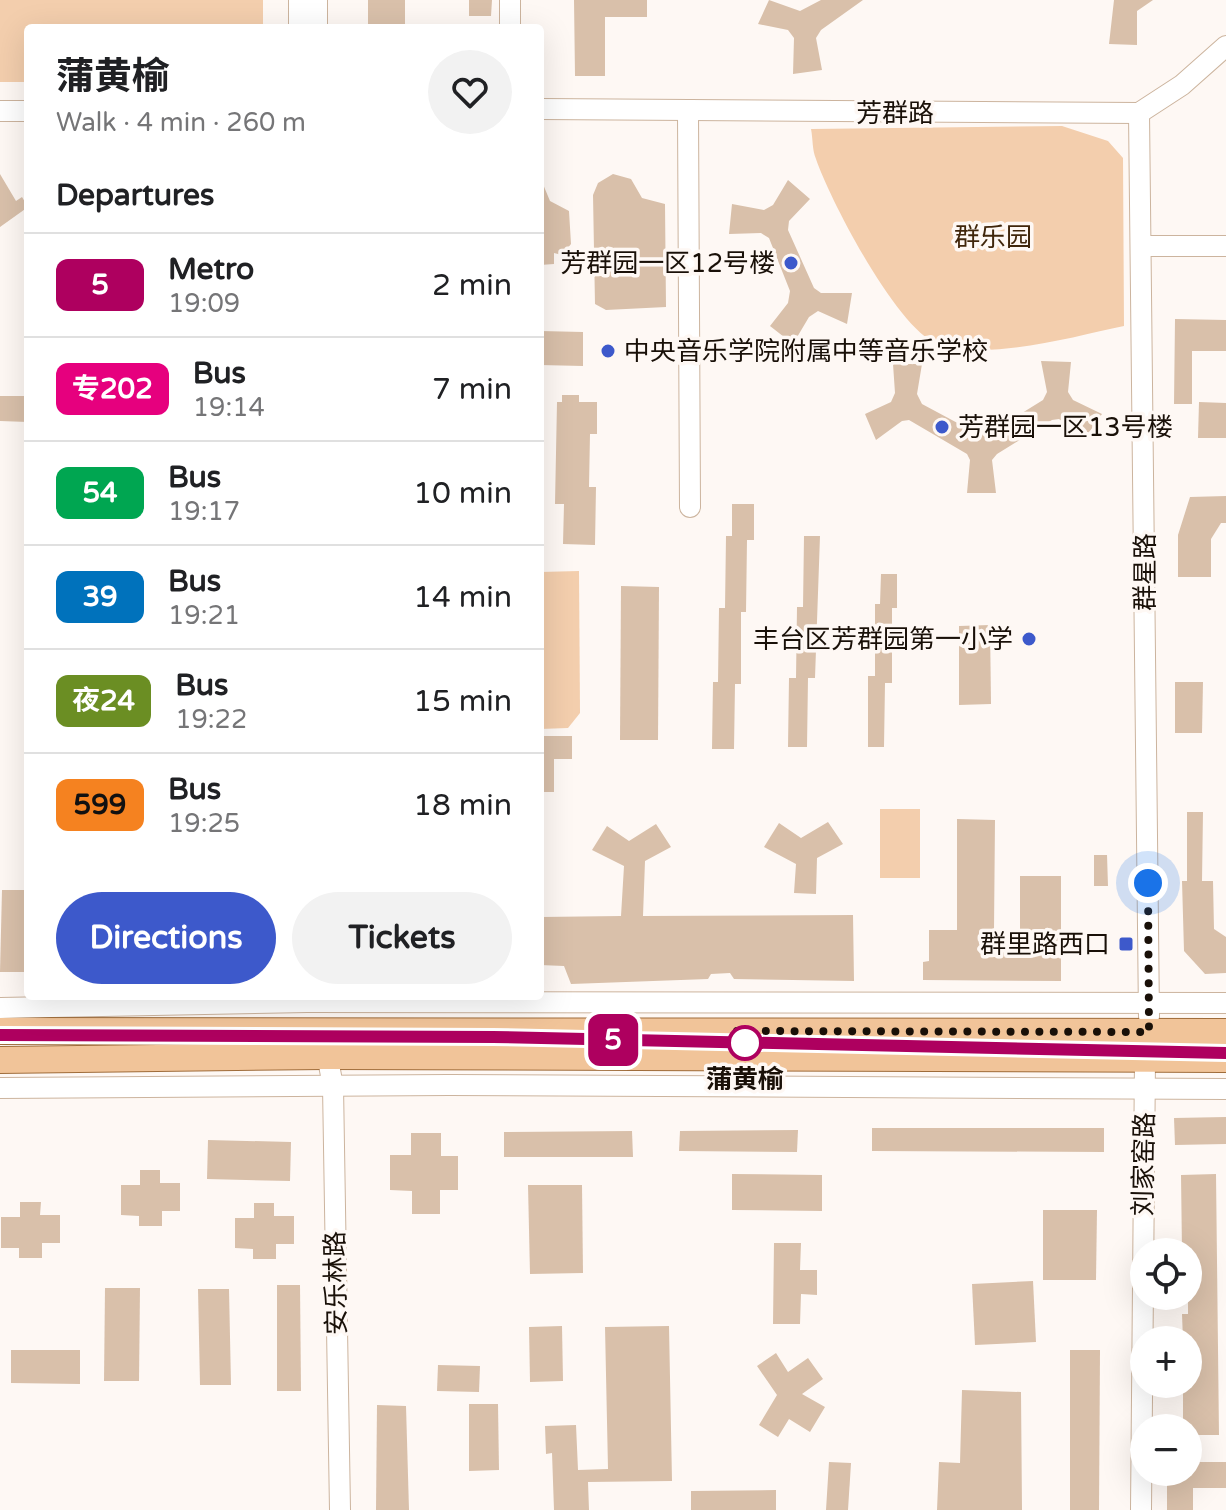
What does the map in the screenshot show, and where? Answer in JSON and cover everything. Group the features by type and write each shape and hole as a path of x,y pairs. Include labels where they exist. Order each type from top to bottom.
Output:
{"main road":[{"path":"0,1031 1226,1032"},
{"path":"0,1060 325,1056 1226,1059"}],"street":[{"path":"299,0 299,24"},
{"path":"317,0 317,24"},
{"path":"510,0 510,24"},
{"path":"1139,113 1182,85 1226,46"},
{"name":"芳群路","path":"544,109 688,113 1139,113"},
{"path":"0,111 24,111"},
{"path":"688,113 690,507"},
{"name":"群星路","path":"1139,113 1149,1032"},
{"path":"1142,246 1226,246"},
{"path":"0,1008 281,1000"},
{"name":"安乐林路","path":"316,1000 316,1029 333,1086 340,1510"},
{"path":"524,1000 1226,1003"},
{"name":"刘家窑路","path":"1141,1510 1145,1059"},
{"path":"0,1088 1226,1089"}],"green space":[{"path":"0,0 263,0 263,24 24,24 24,82 0,82"},
{"name":"群乐园","path":"1062,126 1108,141 1123,158 1124,326 1031,346 982,350 938,344 922,334 904,315 867,262 835,203 815,156 811,129"},
{"path":"579,571 580,713 568,728 544,729 544,572"},
{"path":"880,809 920,809 920,878 880,878"}],"building":[{"path":"368,0 405,0 405,24 368,24"},
{"path":"469,0 492,0 491,16 469,16"},
{"path":"574,0 647,0 647,17 605,17 605,76 575,76"},
{"path":"769,0 800,11 821,0 863,0 821,30 816,38 822,70 793,74 794,38 788,30 758,24"},
{"path":"1114,0 1153,0 1137,11 1137,45 1109,44"},
{"path":"0,174 16,201 22,197 24,210 0,227"},
{"path":"613,174 631,179 642,198 665,204 666,307 606,310 595,304 593,195 598,183"},
{"name":"芳群园一区12号楼","path":"788,180 810,199 789,221 788,230 814,288 821,293 852,293 847,324 818,311 809,317 793,344 770,326 788,303 790,291 769,238 761,233 729,234 732,204 764,210 773,205"},
{"path":"544,187 550,201 569,211 571,244 562,255 554,253 554,264 544,265"},
{"path":"1175,319 1226,320 1226,351 1192,351 1192,404 1174,404"},
{"path":"544,331 583,332 583,366 544,365"},
{"name":"芳群园一区13号楼","path":"1041,361 1071,362 1068,392 1073,400 1102,414 1085,438 1059,419 1052,420 997,454 992,460 996,493 967,493 970,460 967,454 909,420 902,421 876,440 865,414 891,402 895,393 893,364 922,364 917,394 922,404 978,434 990,433 1043,400 1047,392"},
{"path":"562,395 579,395 579,402 597,402 597,434 590,434 589,487 596,487 595,545 563,544 564,504 555,504 557,402 562,402"},
{"path":"0,396 24,396 24,422 0,421"},
{"path":"1199,402 1226,403 1226,438 1198,438"},
{"path":"1226,496 1226,523 1221,523 1211,539 1211,577 1178,577 1178,535 1190,497"},
{"path":"732,504 754,504 754,540 747,540 746,612 741,612 741,684 735,684 734,749 712,749 713,682 718,682 719,608 725,608 726,536 732,536"},
{"path":"804,536 820,536 815,678 808,678 807,747 788,747 789,678 796,678 797,607 803,607"},
{"path":"881,574 897,574 897,608 892,608 892,683 885,683 884,747 868,747 868,676 875,676 875,604 880,604"},
{"path":"621,586 659,587 658,740 620,740"},
{"path":"990,625 991,704 959,705 959,626"},
{"path":"1175,682 1203,682 1202,733 1175,733"},
{"path":"544,736 572,736 572,759 554,759 554,792 544,792"},
{"path":"1187,812 1203,812 1202,881 1213,881 1214,929 1226,937 1226,973 1205,974 1184,951 1182,881 1187,881"},
{"path":"957,819 995,820 994,930 1020,930 1020,876 1061,876 1061,981 923,980 923,962 929,961 929,930 957,930"},
{"path":"828,822 843,844 817,858 816,894 794,893 796,864 764,847 779,823 801,838"},
{"path":"656,824 671,847 645,861 643,916 853,915 854,981 734,979 730,973 711,974 708,979 571,984 564,966 544,965 544,917 621,916 624,866 592,850 607,826 629,841"},
{"path":"1094,855 1107,855 1108,886 1094,886"},
{"path":"2,890 24,890 24,972 0,972"},
{"path":"1226,1117 1226,1144 1175,1145 1174,1118"},
{"path":"872,1128 1104,1128 1104,1152 872,1151"},
{"path":"798,1130 797,1152 679,1151 680,1131"},
{"path":"632,1131 633,1157 504,1157 504,1132"},
{"path":"411,1133 441,1133 441,1156 458,1156 458,1190 440,1190 440,1214 412,1214 412,1191 390,1190 390,1155 411,1155"},
{"path":"208,1140 291,1142 290,1181 207,1179"},
{"path":"140,1170 160,1170 160,1183 180,1183 180,1211 162,1211 162,1226 139,1226 139,1216 121,1215 121,1185 140,1185"},
{"path":"732,1174 822,1175 822,1211 732,1210"},
{"path":"1216,1174 1219,1435 1202,1435 1202,1414 1183,1414 1183,1398 1202,1398 1202,1326 1182,1326 1182,1314 1188,1314 1188,1310 1202,1310 1202,1238 1182,1238 1181,1175"},
{"path":"528,1185 582,1185 583,1273 530,1274"},
{"path":"20,1202 41,1202 40,1215 60,1215 60,1243 42,1243 42,1258 19,1258 19,1248 1,1248 1,1217 20,1217"},
{"path":"254,1203 274,1203 274,1216 294,1216 294,1244 276,1244 276,1259 253,1259 253,1249 235,1248 235,1218 254,1218"},
{"path":"1043,1210 1097,1210 1096,1280 1043,1280"},
{"path":"774,1243 801,1243 800,1270 817,1270 817,1295 801,1294 800,1324 773,1324"},
{"path":"1033,1281 1036,1342 975,1345 972,1284"},
{"path":"277,1285 300,1285 301,1391 277,1391"},
{"path":"105,1288 140,1288 139,1381 104,1381"},
{"path":"198,1289 229,1289 231,1385 200,1385"},
{"path":"562,1326 563,1381 530,1382 529,1327"},
{"path":"669,1326 672,1481 588,1482 589,1510 554,1510 552,1453 546,1454 545,1426 576,1425 578,1470 608,1469 605,1327"},
{"path":"11,1350 80,1350 80,1384 11,1383"},
{"path":"1070,1350 1100,1350 1099,1510 1070,1510"},
{"path":"776,1353 788,1372 808,1358 823,1379 802,1394 825,1407 810,1432 789,1419 778,1437 759,1425 777,1395 757,1366"},
{"path":"438,1365 480,1366 479,1392 437,1391"},
{"path":"962,1390 1021,1392 1022,1510 937,1510 939,1462 960,1463"},
{"path":"469,1404 498,1404 499,1470 469,1471"},
{"path":"377,1405 406,1406 409,1510 376,1510"},
{"path":"829,1462 851,1463 848,1510 826,1510"},
{"path":"1202,1462 1226,1462 1226,1488 1193,1488 1193,1510 1167,1510 1167,1486 1202,1486"},
{"path":"776,1490 776,1510 691,1510 691,1491"}],"metro line":[{"name":"5","path":"0,1035 493,1037 1226,1053"}],"place":[{"name":"芳群园一区12号楼","path":"791,263"},
{"name":"中央音乐学院附属中等音乐学校","path":"608,351"},
{"name":"芳群园一区13号楼","path":"942,427"},
{"name":"丰台区芳群园第一小学","path":"1029,639"},
{"name":"群里路西口","path":"1126,944"},
{"name":"蒲黄榆","path":"745,1043"}],"route":[{"path":"745,1043 737,1031 1149,1032 1148,883"}]}
